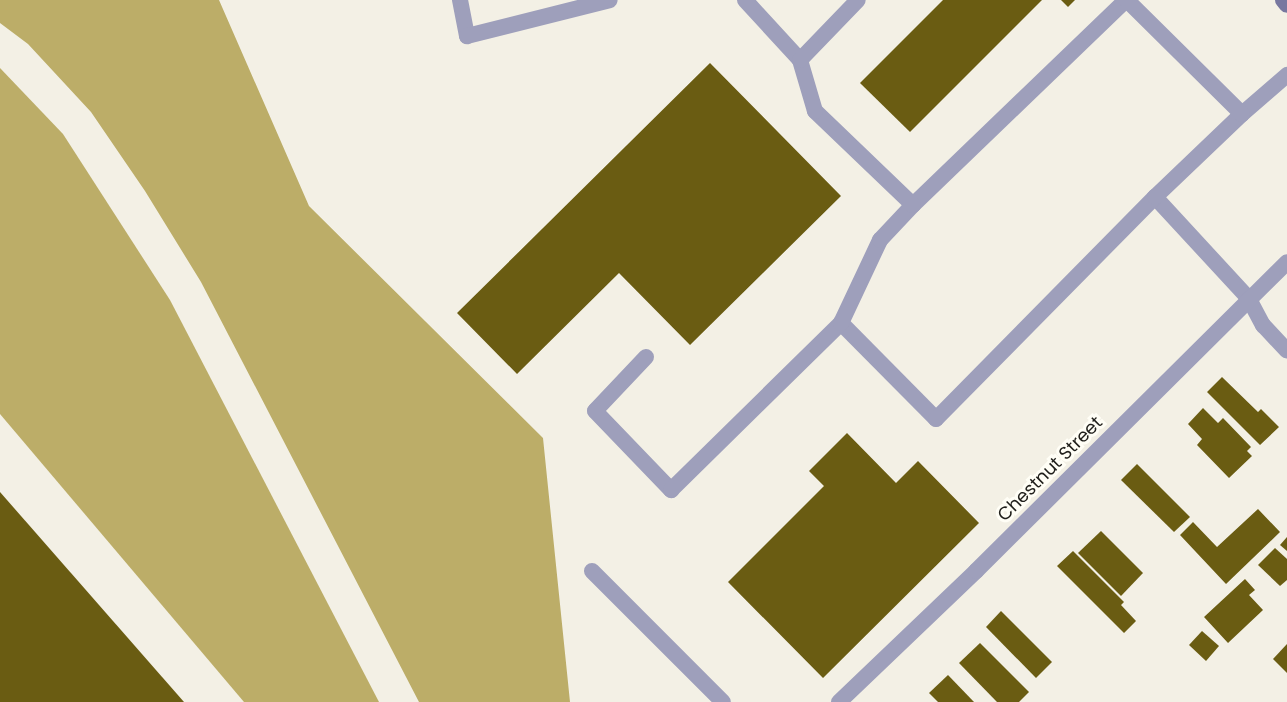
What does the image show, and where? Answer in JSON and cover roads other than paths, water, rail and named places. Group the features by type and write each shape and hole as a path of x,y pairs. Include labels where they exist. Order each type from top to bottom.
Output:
{"main road":[{"path":"1283,0 1287,5"}],"street":[{"path":"460,0 467,36 610,0"},
{"path":"745,0 800,60 815,111 913,205"},
{"path":"800,60 858,0"},
{"path":"646,357 595,411 671,490 841,322 880,240 913,205 1126,0 1242,114"},
{"path":"841,322 936,419 1155,197 1242,114 1287,75"},
{"path":"1155,197 1249,299 1263,325 1287,351"},
{"name":"Chestnut Street","path":"839,702 984,563 1287,262"},
{"path":"592,571 723,702"}]}
